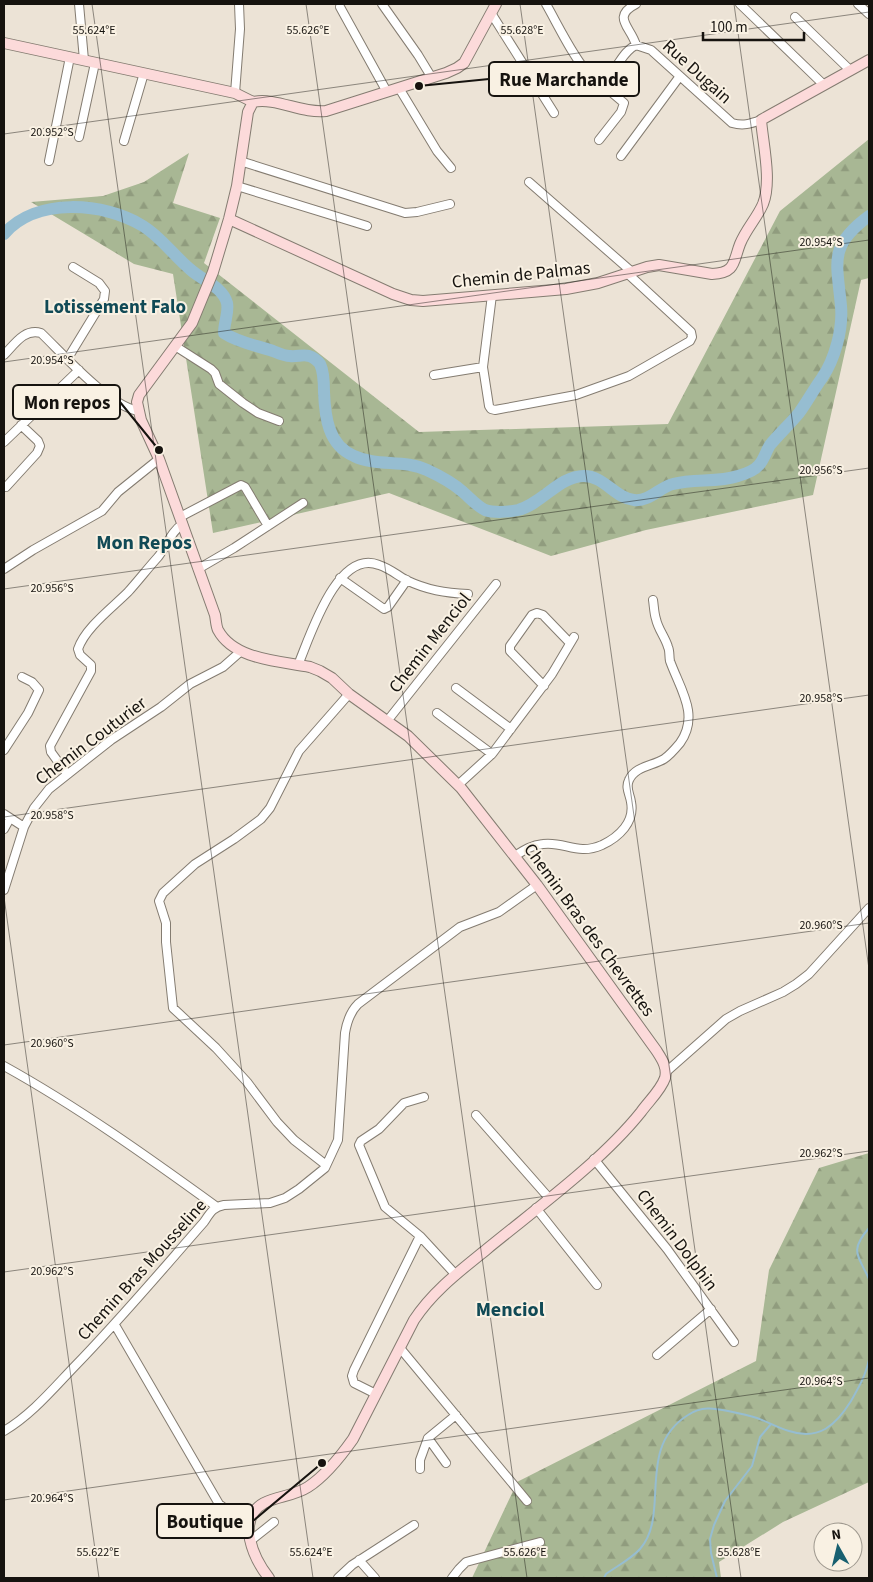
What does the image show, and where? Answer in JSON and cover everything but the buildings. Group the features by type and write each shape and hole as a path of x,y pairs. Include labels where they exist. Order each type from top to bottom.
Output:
{"main road":[{"path":"4,43 235,93 254,102 264,101 319,112 432,78 457,68 464,63 496,4"},
{"path":"761,120 869,60"},
{"path":"240,652 218,629 215,615 159,459 138,411 137,402 139,395 192,323 201,301 229,219 237,186 248,112 254,102"},
{"name":"Chemin de Palmas","path":"229,219 410,300 436,300 582,287 659,265 712,274 725,272 734,264 744,236 760,211 766,194 761,120"},
{"name":"Chemin Bras des Chevrettes","path":"240,652 320,671 332,678 349,694 408,736 458,785 537,884 656,1050 665,1066 666,1072"},
{"path":"269,1578 259,1565 250,1541 251,1517 258,1508 265,1503 294,1494 317,1480 348,1445 424,1305 434,1293 594,1159 633,1121 663,1083 666,1072"}],"street":[{"path":"79,4 84,60"},
{"path":"235,93 240,39 239,4"},
{"path":"382,4 432,78"},
{"path":"546,4 573,51 590,74 601,78 604,86 624,103 621,112 599,140"},
{"path":"636,4 624,13 624,22 636,45"},
{"path":"740,4 824,85"},
{"path":"858,4 869,14"},
{"path":"340,7 386,92"},
{"path":"490,13 554,113"},
{"path":"794,16 850,70"},
{"name":"Rue Dugain","path":"601,78 610,74 625,52 636,45 651,50 732,123 740,125 750,124 761,120"},
{"path":"49,161 70,57"},
{"path":"79,137 96,63"},
{"path":"124,141 144,73"},
{"path":"621,156 680,76"},
{"path":"399,88 437,151 451,168"},
{"path":"240,161 405,213 450,204"},
{"path":"492,295 483,367 489,406 495,410 576,395 629,376 690,341 692,336 630,272 529,182"},
{"path":"237,186 367,226"},
{"path":"68,358 104,299 105,291 99,283 73,268"},
{"path":"4,355 26,334 41,333 79,370 118,403 130,410 138,411"},
{"path":"175,346 211,369 215,373 219,384 243,403 258,413 280,420"},
{"path":"434,375 483,367"},
{"path":"4,442 79,370"},
{"path":"6,487 37,452 40,446 38,441 21,425"},
{"path":"4,569 33,550 102,511 118,492 159,459"},
{"path":"67,774 51,752 50,746 90,671 91,665 80,655 78,649 89,631 146,571 166,546 181,521 240,484 245,487 268,526"},
{"path":"198,569 303,504"},
{"name":"Chemin Menciol","path":"298,665 331,592 340,578 352,567 372,563 383,566 406,580 443,593 468,594"},
{"path":"340,578 384,609 388,607 406,580"},
{"name":"Chemin Menciol","path":"388,720 496,584"},
{"path":"515,856 528,848 542,844 555,844 578,850 588,849 611,840 622,831 630,820 631,801 627,786 630,777 647,765 664,759 680,742 686,731 689,720 686,696 670,660 669,648 656,620 653,600"},
{"path":"458,785 492,754 544,686 572,640 537,613 532,615 510,646 510,651 544,686"},
{"name":"Chemin Couturier","path":"4,890 24,827 40,798 67,774 111,740 161,707 190,684 223,667 240,652"},
{"path":"4,750 28,713 39,690 32,682 22,677"},
{"path":"456,688 512,728"},
{"path":"326,1165 294,1140 277,1122 247,1082 216,1048 173,1008 166,942 166,923 160,901 164,893 195,864 234,839 265,814 270,808 299,751 349,694"},
{"path":"437,714 492,754"},
{"path":"4,829 7,816 24,827"},
{"name":"Chemin Bras Mousseline","path":"4,1431 33,1410 115,1325 204,1222 211,1210 217,1206 270,1203 285,1198 299,1189 326,1165 338,1140 346,1033 352,1010 460,926 500,912 537,884"},
{"path":"666,1072 726,1019 783,992 809,974 869,908"},
{"path":"4,1066 82,1112 217,1206"},
{"path":"424,1097 404,1103 379,1129 361,1141 359,1146 385,1207 420,1236 456,1275"},
{"path":"476,1115 548,1198"},
{"name":"Chemin Dolphin","path":"594,1159 655,1234 734,1342"},
{"path":"536,1208 597,1285"},
{"path":"376,1394 354,1383 352,1376 420,1236"},
{"path":"658,1355 711,1309"},
{"path":"115,1325 219,1504 228,1511 251,1517"},
{"path":"400,1348 527,1501"},
{"path":"420,1469 420,1460 428,1438 456,1415"},
{"path":"428,1438 446,1463"},
{"path":"250,1541 274,1522"},
{"path":"338,1578 360,1560 414,1525"},
{"path":"452,1578 466,1562 540,1542"},
{"path":"360,1560 375,1578"}],"green space":[{"path":"869,139 869,278 861,280 813,495 646,530 551,556 389,493 213,533 173,274 134,264 31,202 103,196 144,182 189,153 173,203 220,218 204,263 419,432 668,424 780,211"},
{"path":"869,1153 869,1482 783,1522 719,1562 721,1578 472,1578 515,1487 513,1484 756,1361 769,1270 819,1168"}],"waterway":[{"path":"4,234 18,222 34,214 52,209 71,207 109,212 143,226 191,270 212,284 225,297 227,314 224,333 242,342 283,355 309,356 319,363 323,374 327,420 333,438 345,451 363,459 409,465 427,470 455,486 485,510 502,512 527,507 558,485 575,477 584,476 598,479 621,495 639,500 650,497 673,484 730,478 752,471 757,467 770,445 802,409 831,362 841,324 838,256 841,246 847,237 869,216"},
{"path":"869,1228 857,1248 857,1253 869,1279"},
{"path":"604,1578 606,1574 636,1553 649,1535 653,1518 658,1463 662,1445 672,1429 688,1415 698,1410 718,1409 754,1417 800,1434 818,1432 833,1424 845,1410 862,1382 869,1360"},
{"path":"717,1578 710,1539 714,1525 725,1501 752,1466 760,1437 771,1424"}],"place":[{"name":"Rue Marchande","path":"419,86"},
{"name":"Mon repos","path":"159,450"},
{"name":"Boutique","path":"322,1463"}],"district":[{"name":"Lotissement Falo","path":"115,307"},
{"name":"Mon Repos","path":"144,543"},
{"name":"Menciol","path":"510,1310"}]}
